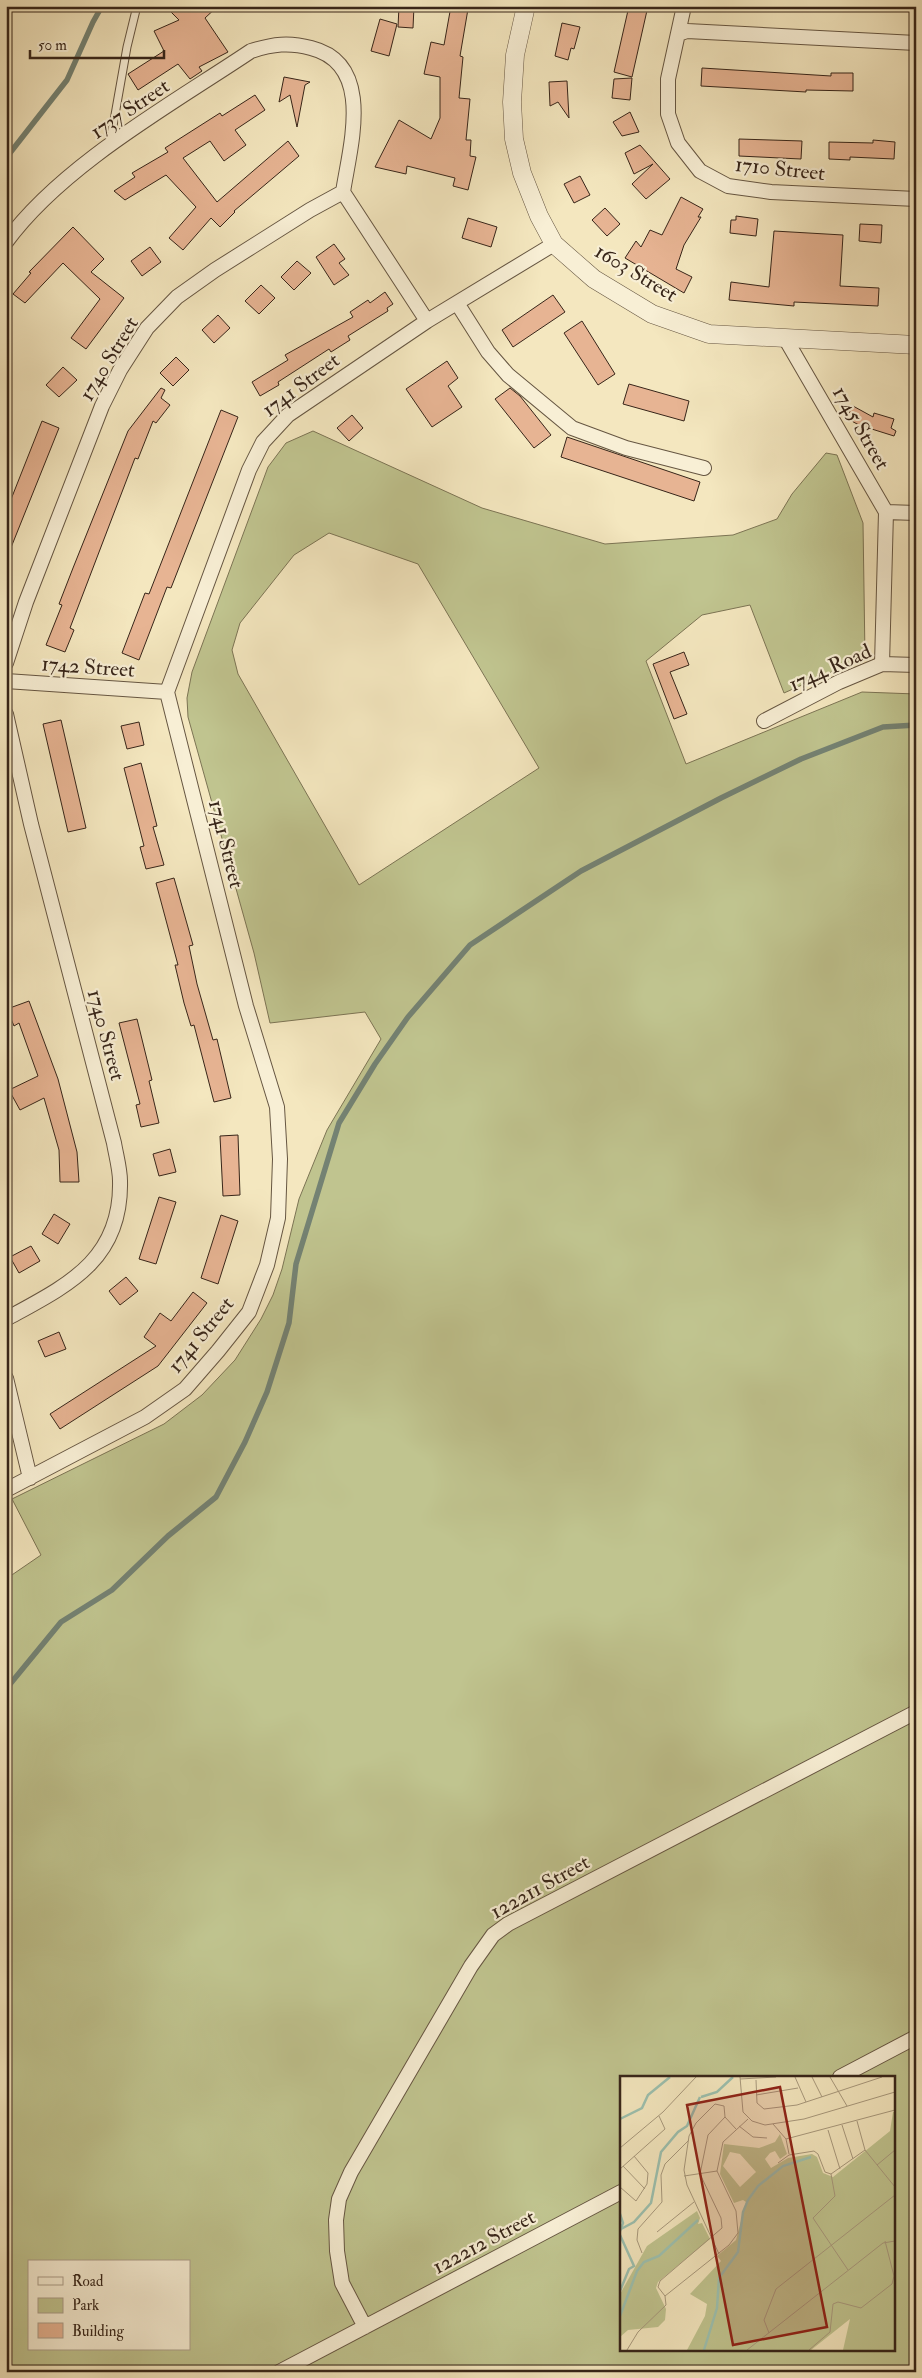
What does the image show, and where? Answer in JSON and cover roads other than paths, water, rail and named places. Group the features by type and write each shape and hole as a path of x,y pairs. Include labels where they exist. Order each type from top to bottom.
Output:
{"street":[{"name":"1603 Street","path":"526,6 515,55 512,102 514,139 522,173 539,216 554,244 594,279 652,314 709,334 916,345"},
{"name":"1710 Street","path":"684,6 668,79 668,114 678,143 700,171 728,186 771,192 916,199"},
{"path":"678,34 687,31 916,43"},
{"name":"1737 Street","path":"6,242 17,227 57,188 109,146 252,51 275,44 297,44 321,50 336,60 349,79 354,98 353,119 343,192"},
{"path":"343,192 426,321"},
{"name":"1740 Street","path":"6,663 26,602 102,406 120,370 147,328 177,297 215,270 310,210 343,192"},
{"name":"1741 Street","path":"6,1490 145,1417 185,1389 249,1312 267,1266 278,1218 280,1159 277,1107 246,1006 167,692 249,470 263,442 288,415 426,321 554,244"},
{"path":"457,303 488,352 508,374 572,428 626,448 704,468"},
{"name":"1745 Street","path":"785,338 886,512"},
{"path":"882,664 886,512 916,513"},
{"name":"1744 Road","path":"764,721 839,682 882,664 916,665"},
{"name":"1742 Street","path":"6,681 167,692"},
{"name":"1740 Street","path":"6,714 31,824 114,1143 120,1180 118,1212 105,1243 89,1267 68,1285 6,1319"},
{"path":"6,1378 30,1478"},
{"name":"122211 Street","path":"365,2327 342,2283 337,2251 336,2220 339,2199 351,2172 470,1966 493,1935 508,1924 916,1712"},
{"path":"842,2076 916,2037"},
{"name":"122212 Street","path":"279,2372 620,2193"}],"lane":[{"path":"109,146 127,47 137,6"}],"waterway":[{"path":"6,158 67,80 102,6"},
{"path":"6,1689 61,1622 112,1590 168,1536 216,1497 245,1442 267,1392 289,1323 296,1264 339,1123 375,1064 408,1017 470,945 581,871 721,798 801,759 883,727 916,725"}]}
